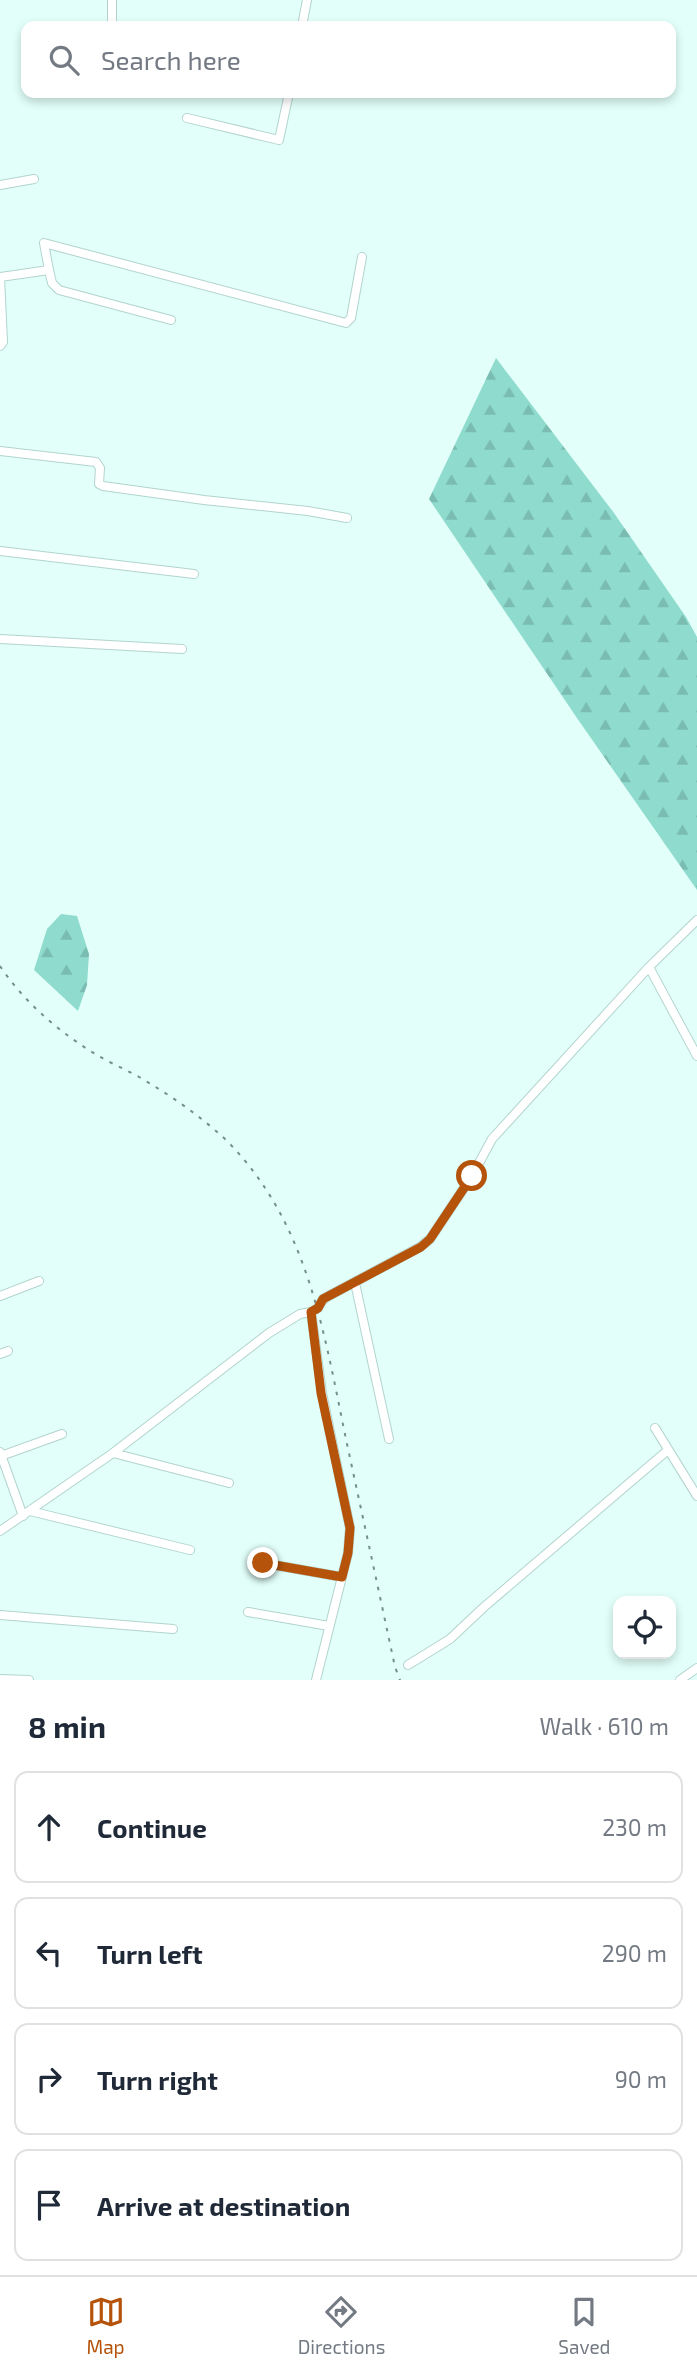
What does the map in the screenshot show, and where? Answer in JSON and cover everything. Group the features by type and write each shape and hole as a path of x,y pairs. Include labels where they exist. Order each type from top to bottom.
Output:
{"street":[{"path":"111,21 113,0"},
{"path":"303,21 307,0"},
{"path":"187,118 279,140 288,98"},
{"path":"0,185 34,179"},
{"path":"171,320 60,290 52,283 44,243 346,323 351,318 362,257"},
{"path":"0,346 3,342 0,277 49,270"},
{"path":"0,451 96,462 100,468 99,484 103,486 347,518"},
{"path":"0,551 194,574"},
{"path":"0,639 182,649"},
{"path":"0,1531 113,1453 269,1333 300,1314 318,1308 323,1299 421,1247 430,1239 465,1187 492,1139 649,967 697,920"},
{"path":"649,967 697,1056"},
{"path":"0,1296 39,1281"},
{"path":"355,1283 389,1439"},
{"path":"311,1312 321,1393 350,1528 348,1553 316,1680"},
{"path":"655,1428 697,1496"},
{"path":"27,1513 1,1454 62,1434"},
{"path":"408,1665 450,1639 668,1450"},
{"path":"113,1453 229,1483"},
{"path":"27,1513 190,1550"},
{"path":"263,1563 342,1577"},
{"path":"248,1612 329,1626"},
{"path":"0,1615 173,1629"},
{"path":"680,1680 697,1668"},
{"path":"0,1679 29,1680"}],"green space":[{"path":"496,358 614,513 697,637 697,890 429,499"},
{"path":"61,914 77,916 89,954 87,985 78,1011 34,970 47,929"}],"railway":[{"path":"0,966 31,1004 70,1037 162,1091 215,1130 253,1171 276,1206 309,1281 320,1321 400,1680"}],"route":[{"path":"263,1563 342,1577 348,1553 348,1508 321,1393 311,1312 318,1308 323,1299 421,1247 430,1239 472,1176"}]}
